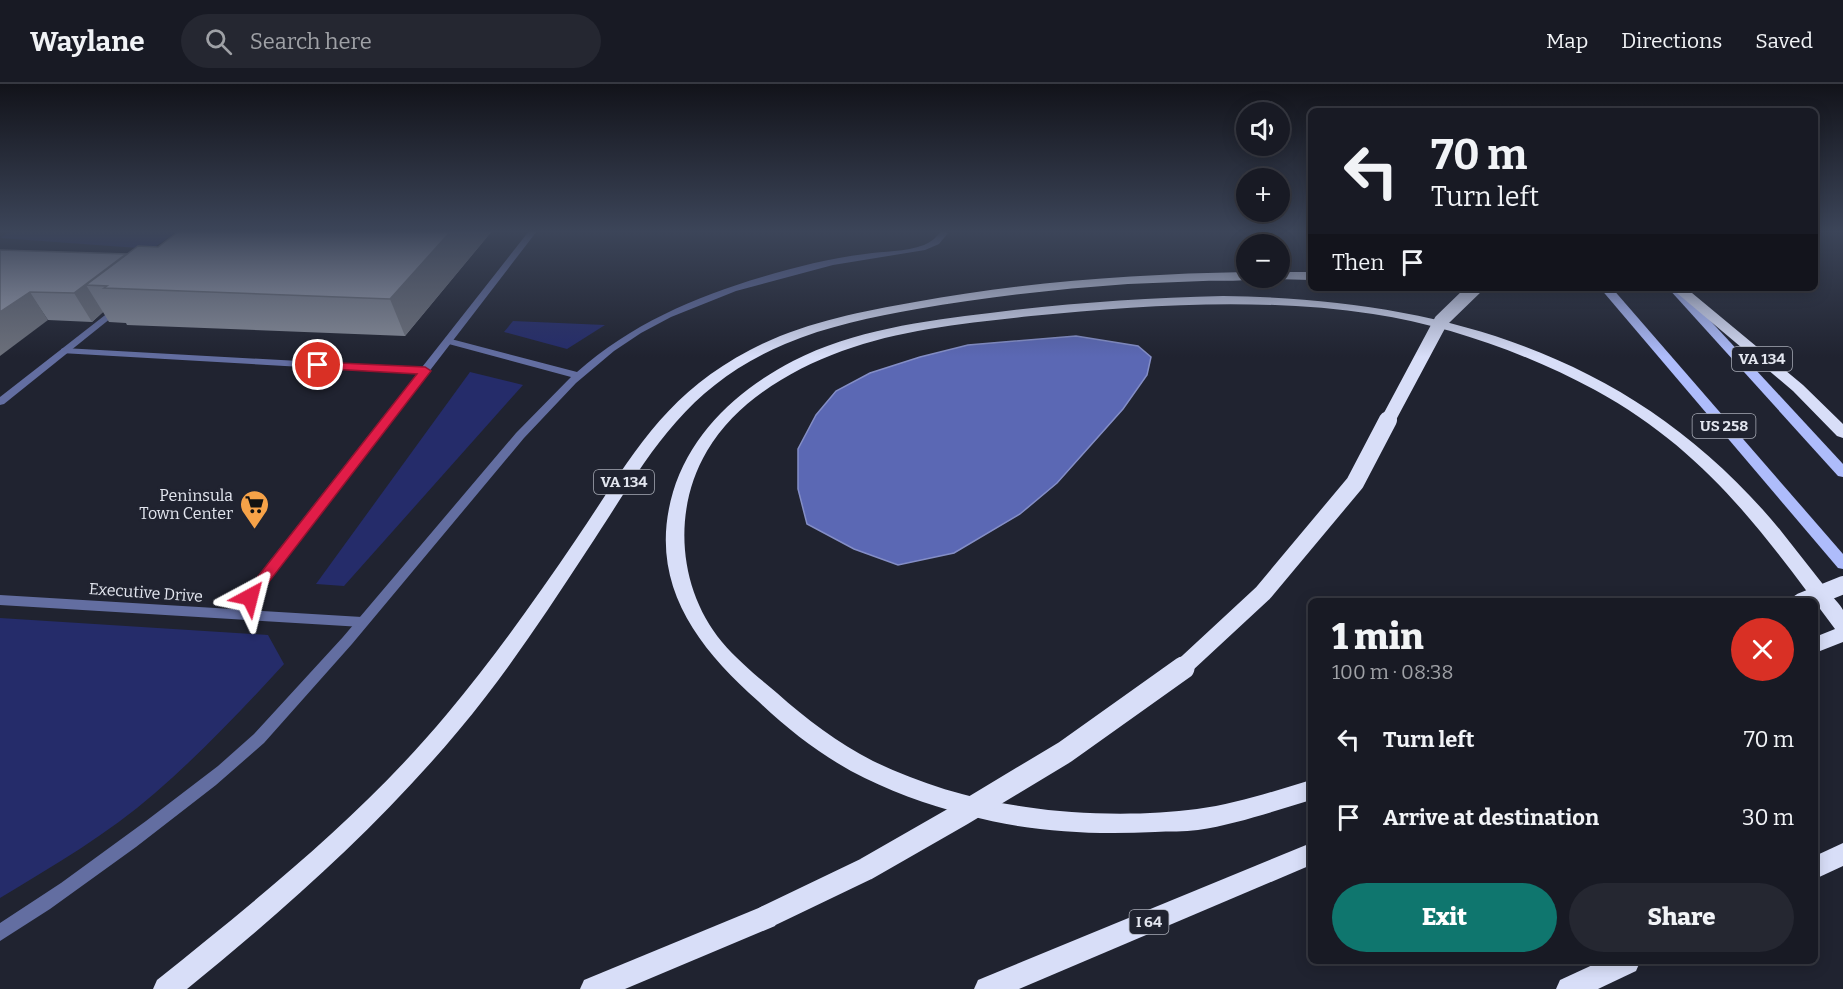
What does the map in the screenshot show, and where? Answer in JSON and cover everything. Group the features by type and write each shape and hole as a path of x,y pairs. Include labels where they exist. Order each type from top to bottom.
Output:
{"highway":[{"name":"VA 134","path":"166,989 247,924 334,847 427,753 487,680 542,603 656,433 694,394 735,364 773,343 816,327 908,307 1030,288 1109,281 1236,276"},
{"path":"1290,276 1308,276"},
{"path":"593,989 766,918 866,869 1065,752 1183,668 1263,593 1355,483 1422,353 1442,321 1472,291"},
{"name":"VA 134","path":"1682,291 1798,388 1843,433"},
{"path":"1308,791 1203,819 1126,824 1076,823 1020,817 958,803 878,774 825,745 744,678 712,643 688,601 674,556 675,521 683,483 698,451 723,419 757,390 798,365 840,346 892,332 966,319 1057,309 1190,302 1305,303 1385,312 1450,326 1550,363 1660,424 1698,454 1740,495 1843,625"},
{"path":"1811,598 1843,585"},
{"path":"1818,644 1843,634"},
{"name":"I 64","path":"987,989 1308,855"},
{"path":"1569,989 1621,964"},
{"path":"1599,989 1622,964"}],"main road":[{"name":"US 258","path":"1609,291 1843,564"},
{"name":"US 258","path":"1677,291 1843,473"}],"street":[{"path":"236,615 500,273"},
{"path":"0,933 62,892 212,779 268,729 362,622 524,430 579,376 612,348 658,321 723,293 791,273"},
{"path":"0,402 128,301"},
{"path":"448,341 579,376"},
{"path":"64,351 425,371"},
{"name":"Executive Drive","path":"0,600 362,622"}],"shaded area":[{"path":"513,321 605,325 567,349 504,332"},
{"path":"470,372 523,385 344,586 316,584"},
{"path":"0,618 268,635 284,664 205,746 137,808 80,849 0,898"}],"water":[{"path":"1076,336 1138,346 1151,357 1147,375 1123,409 1057,483 1020,514 954,553 898,565 854,549 807,524 798,489 798,449 816,415 836,391 870,373 968,345"}],"building":[{"path":"0,273 100,273 74,293 30,292 0,312"},
{"path":"102,273 413,273 390,299 104,288 107,286 86,285"}],"place":[{"name":"Peninsula Town Center","path":"254,530"}],"route":[{"path":"250,597 425,371 318,365"}]}
